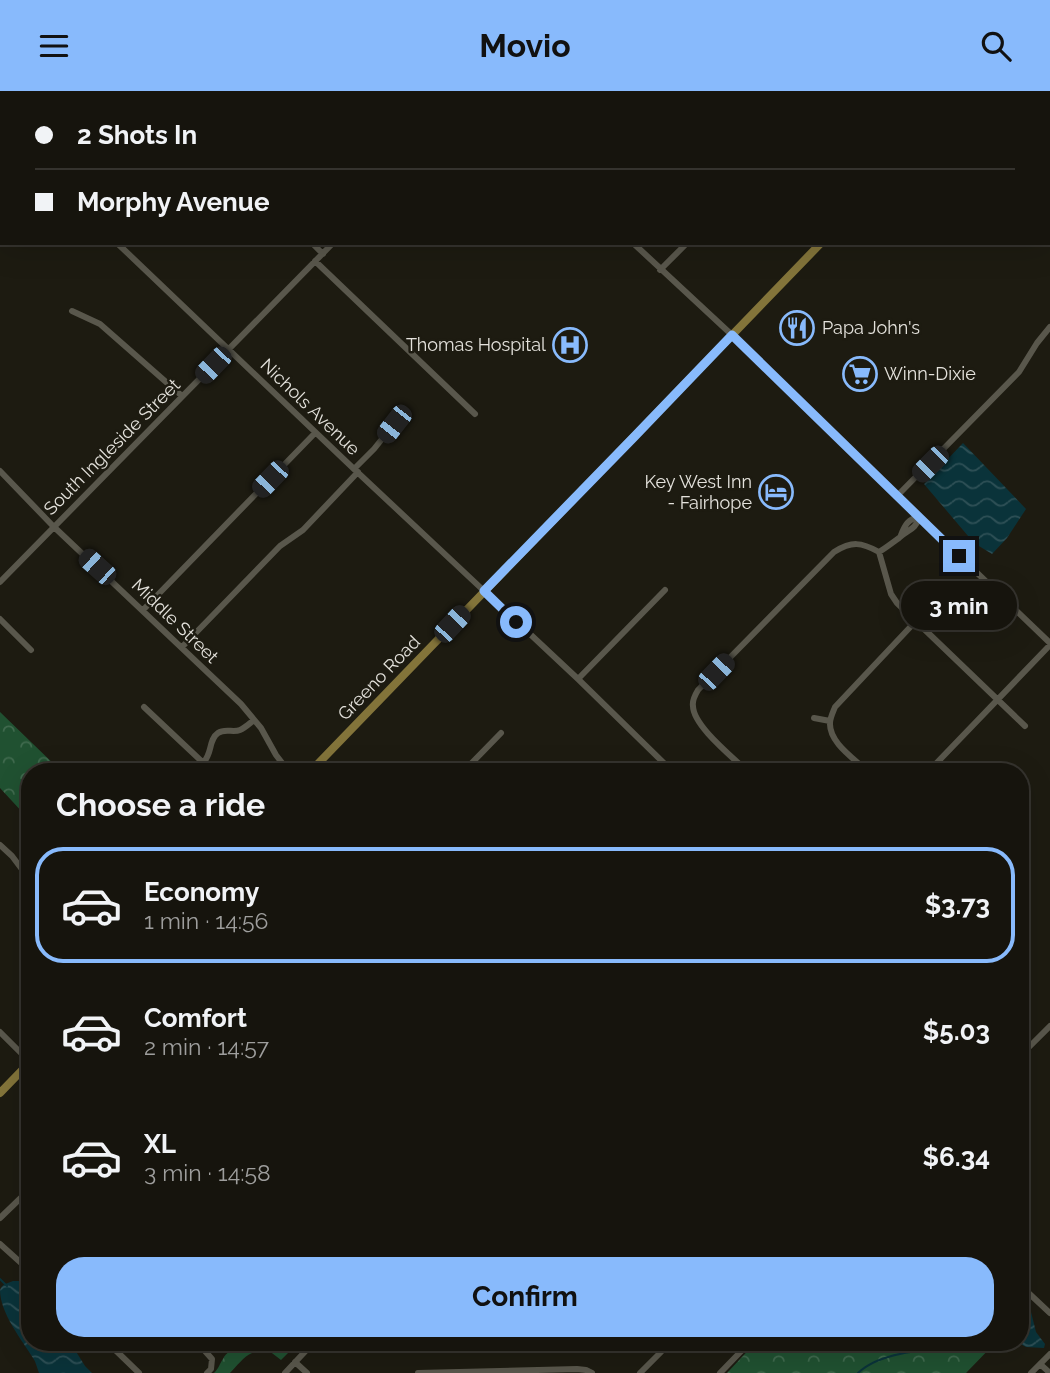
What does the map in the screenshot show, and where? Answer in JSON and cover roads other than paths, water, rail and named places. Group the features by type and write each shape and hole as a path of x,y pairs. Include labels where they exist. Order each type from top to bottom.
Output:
{"main road":[{"name":"Greeno Road","path":"319,763 819,245"},
{"path":"0,1093 21,1071"}],"street":[{"name":"Nichols Avenue","path":"119,245 664,763"},
{"path":"314,245 323,254"},
{"name":"South Ingleside Street","path":"0,582 331,245"},
{"path":"635,245 732,335 1050,644 937,763"},
{"path":"660,270 685,245"},
{"path":"315,261 475,414"},
{"path":"72,311 100,324 183,396"},
{"path":"897,496 1019,372 1050,327"},
{"path":"182,647 280,546 303,530 394,424"},
{"path":"143,610 315,433"},
{"name":"Middle Street","path":"0,471 53,527 241,704 283,763"},
{"path":"879,552 917,526 919,517"},
{"path":"739,763 694,715 692,705 695,696 834,552 845,545 858,544 879,552 891,594 897,603 1025,726"},
{"path":"578,679 664,590"},
{"path":"0,619 31,650"},
{"path":"859,763 836,741 831,731 830,721 835,707 915,622"},
{"path":"144,707 203,763 209,757 215,735 220,731 240,730 254,720"},
{"path":"814,718 830,721"},
{"path":"472,763 501,733"},
{"path":"0,845 21,868"},
{"path":"1029,1047 1050,1026"},
{"path":"0,1033 21,1054"},
{"path":"0,1218 21,1195"},
{"path":"0,1244 21,1263"},
{"path":"1029,1293 1050,1313"},
{"path":"116,1351 139,1373"},
{"path":"205,1351 212,1359 211,1369 207,1373"},
{"path":"285,1373 305,1351"},
{"path":"640,1373 662,1351"},
{"path":"720,1373 741,1351"},
{"path":"1031,1373 1050,1354"},
{"path":"295,1362 307,1373"},
{"path":"1041,1364 1050,1373"},
{"path":"418,1373 586,1370 593,1373"}],"water":[{"path":"963,443 1026,509 1007,538 992,554 974,543 924,484"},
{"path":"13,1281 21,1283 21,1340 1,1299 0,1290"},
{"path":"1029,1308 1036,1332 1045,1344 1044,1348 1029,1347"},
{"path":"28,1351 76,1351 92,1373 39,1373"}],"waterway":[{"path":"0,1279 7,1286"},
{"path":"858,1373 880,1360 921,1351"}],"place":[{"name":"Papa John's","path":"797,328"},
{"name":"Thomas Hospital","path":"570,345"},
{"name":"Winn-Dixie","path":"860,374"},
{"name":"Key West Inn - Fairhope","path":"776,492"}]}
